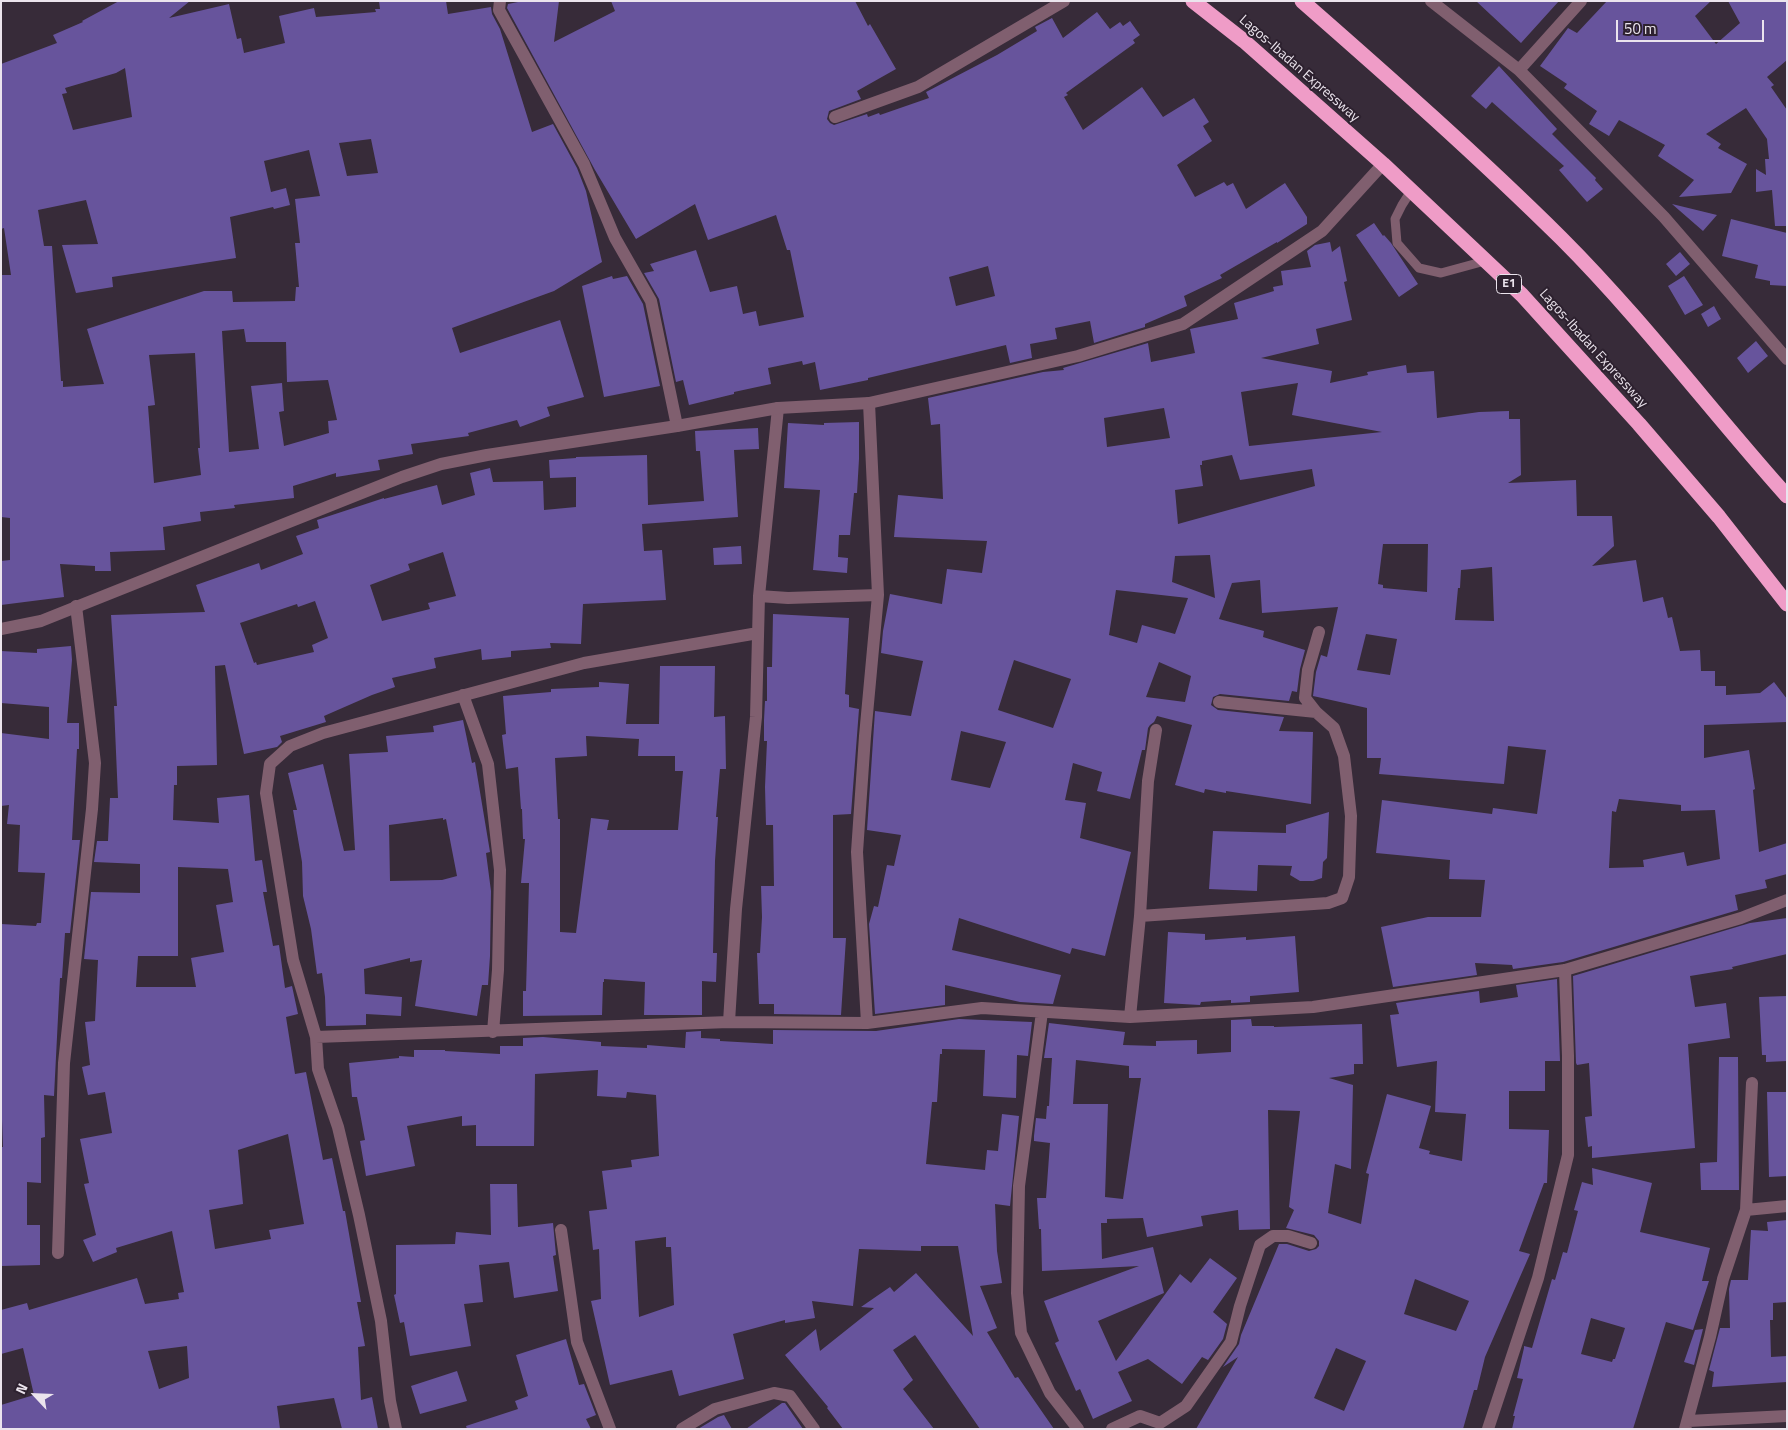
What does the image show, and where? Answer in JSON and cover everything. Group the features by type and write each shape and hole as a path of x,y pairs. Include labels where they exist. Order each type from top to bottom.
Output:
{"highway":[{"name":"Lagos-Ibadan Expressway","path":"1193,1 1244,41 1383,164 1522,295 1640,424 1719,516 1787,604"},
{"path":"1302,1 1401,88 1561,239 1658,344 1784,489"}],"street":[{"path":"500,1 499,10 584,164 615,238 651,301 677,426"},
{"path":"834,117 918,87 1064,1"},
{"path":"1431,1 1519,70 1664,217 1787,359"},
{"path":"1519,70 1581,1"},
{"path":"1,629 41,620 375,488 441,464 778,408 869,403 1078,356 1183,324 1322,231 1383,164"},
{"path":"867,1023 857,852 878,595 869,403"},
{"path":"729,1022 736,909 756,718 759,596 778,408"},
{"path":"759,596 788,598 878,595"},
{"path":"58,1253 64,1063 91,819 95,763 76,606"},
{"path":"1140,916 1328,903 1342,898 1349,877 1351,816 1344,756 1334,728 1316,712 1305,698 1308,670 1319,632"},
{"path":"396,1429 390,1401 381,1321 361,1225 338,1127 318,1070 316,1037 293,960 266,793 270,764 290,746 322,732 584,663 758,633"},
{"path":"464,695 488,764 500,870 498,970 493,1032"},
{"path":"1219,702 1316,712"},
{"path":"1130,1017 1140,916 1148,781 1156,730"},
{"path":"316,1037 729,1022 867,1023 982,1008 1130,1017 1313,1007 1565,970 1741,918 1787,900"},
{"path":"1488,1429 1538,1278 1568,1155 1568,1056 1565,970"},
{"path":"1042,1012 1019,1186 1017,1293 1022,1333 1050,1393 1078,1429"},
{"path":"1752,1083 1746,1210 1723,1279 1687,1425 1787,1416"},
{"path":"1746,1210 1787,1206"},
{"path":"562,1230 577,1342 610,1429"},
{"path":"1112,1429 1140,1416 1160,1423 1186,1406 1231,1342 1260,1245 1273,1236 1288,1236 1311,1243"},
{"path":"682,1429 715,1409 774,1393 790,1396 814,1429"}],"lane":[{"path":"1411,191 1395,219 1396,243 1419,268 1441,273 1485,260"}],"building":[{"path":"119,1 190,1 169,18 229,4 237,39 241,38 244,53 285,43 279,16 314,8 316,17 376,12 375,9 380,9 379,1 446,1 448,14 491,7 492,14 500,29 532,132 553,124 577,168 586,191 602,262 554,291 452,328 460,353 560,320 584,397 547,407 550,416 520,427 517,420 468,433 469,436 411,444 413,454 378,460 380,470 336,477 336,473 293,486 294,498 234,505 235,508 200,512 201,521 163,527 165,550 110,552 111,571 95,571 95,566 60,564 64,597 1,605 1,561 10,560 10,518 1,517 1,275 11,275 4,228 1,229 1,64 57,43 53,35","holes":["125,68 132,117 73,130 62,94 67,93 65,88 116,73","371,139 378,173 347,176 339,143","309,150 320,196 295,199 300,243 295,243 299,287 296,287 295,301 233,302 232,291 204,291 87,329 104,384 63,387 63,381 61,381 52,246 44,246 38,210 86,200 98,244 62,245 76,293 113,287 112,277 236,258 230,217 290,205 286,188 271,192 264,161","244,329 246,342 286,342 287,382 328,380 337,420 328,421 329,433 284,446 279,412 284,411 282,383 251,386 259,449 229,452 222,331","195,353 200,448 198,448 201,475 154,483 148,406 155,405 149,355"]},
{"path":"523,1 559,1 554,42 615,11 611,1 855,1 868,26 870,24 896,69 857,91 861,99 829,111 827,119 834,125 867,114 868,117 879,113 880,115 929,98 926,92 997,55 1037,31 1035,27 1052,18 1063,38 1097,12 1110,29 1120,22 1123,26 1130,21 1140,35 1133,40 1135,43 1066,93 1068,95 1064,97 1083,130 1142,87 1163,117 1194,98 1209,122 1203,126 1212,141 1177,165 1195,197 1224,182 1227,186 1233,183 1246,209 1285,183 1307,217 1307,224 1220,275 1222,278 1184,296 1187,306 1145,324 1145,327 1094,343 1090,321 1055,328 1057,339 1030,344 1032,358 1010,363 1006,345 868,378 868,380 820,390 815,362 803,365 802,361 768,368 771,384 689,405 683,380 676,382 659,299 644,273 654,271 650,264 696,250 710,292 737,286 743,314 756,311 759,326 804,317 790,250 787,250 776,215 708,240 695,204 636,239 595,170 507,8 508,4","holes":["988,266 995,296 956,306 949,277"]},
{"path":"1476,1 1559,1 1521,43"},
{"path":"1607,1 1711,1 1695,16 1716,44 1740,23 1728,1 1787,1 1787,60 1767,77 1774,85 1771,87 1787,110 1787,226 1775,226 1772,190 1756,192 1756,169 1766,175 1765,159 1769,159 1767,139 1746,108 1706,134 1721,144 1718,148 1747,164 1731,193 1679,197 1694,180 1658,156 1665,145 1619,120 1609,136 1589,124 1597,111 1564,88 1567,84 1540,66 1568,28 1577,33"},
{"path":"1499,66 1557,129 1552,134 1596,178 1595,180 1603,189 1587,202 1559,170 1564,166 1492,102 1486,109 1471,96"},
{"path":"1672,204 1717,215 1703,231"},
{"path":"1731,219 1787,233 1787,286 1770,285 1770,281 1755,278 1758,265 1722,256"},
{"path":"1374,223 1383,236 1391,243 1418,284 1399,297 1356,235"},
{"path":"1330,242 1332,252 1340,246 1347,281 1344,282 1352,320 1316,329 1319,344 1261,358 1332,371 1330,383 1368,375 1367,372 1406,365 1407,373 1434,371 1437,418 1479,412 1509,411 1509,419 1520,419 1521,475 1508,483 1576,480 1577,516 1612,516 1614,546 1592,566 1636,560 1643,602 1663,597 1668,618 1672,617 1680,651 1700,650 1701,671 1715,671 1715,686 1726,686 1726,695 1760,693 1774,682 1787,699 1787,722 1704,725 1704,758 1749,750 1755,789 1753,790 1759,852 1787,843 1787,874 1765,880 1767,888 1735,895 1738,910 1563,962 1513,969 1512,965 1475,963 1477,975 1393,987 1381,927 1428,917 1481,917 1485,880 1449,879 1450,860 1376,853 1382,800 1492,814 1493,808 1537,814 1546,750 1508,746 1504,784 1379,774 1381,758 1367,758 1367,708 1313,696 1316,672 1321,655 1327,657 1338,607 1262,613 1260,580 1232,583 1219,619 1264,631 1263,637 1305,650 1297,692 1292,691 1289,701 1220,694 1213,697 1211,705 1218,710 1284,717 1279,731 1313,732 1311,804 1226,791 1226,793 1205,789 1204,793 1175,785 1192,725 1157,716 1148,728 1145,750 1142,750 1130,799 1097,791 1102,772 1073,763 1065,800 1086,803 1080,838 1131,852 1105,956 1072,948 1070,954 959,918 952,950 1061,975 1053,1004 1020,1002 945,985 945,1005 875,1014 869,924 874,906 878,907 887,865 894,866 901,835 867,830 875,711 911,716 923,661 881,653 890,594 942,604 947,569 982,573 987,541 894,537 898,495 943,499 940,424 931,425 928,398 1043,372 1064,370 1063,368 1148,343 1151,362 1195,353 1190,329 1238,319 1234,303 1274,291 1273,287 1283,285 1281,271 1311,267 1307,251 1315,245","holes":["1298,383 1292,415 1382,432 1249,446 1241,392","1164,408 1170,438 1107,447 1104,418","1232,455 1240,480 1312,469 1315,486 1178,524 1175,490 1203,486 1200,465 1202,465 1202,461","1383,544 1428,544 1427,592 1383,588 1383,585 1378,584","1210,555 1215,598 1172,582 1175,556","1492,567 1494,621 1455,620 1458,588 1460,588 1461,570","1116,590 1188,598 1175,634 1142,625 1137,643 1109,635","1366,634 1397,639 1390,675 1357,670","1014,660 1071,679 1053,728 998,710","1159,662 1191,676 1185,702 1146,697","961,731 1006,742 990,788 951,780","1619,799 1681,805 1681,811 1715,810 1720,859 1687,866 1684,852 1643,860 1644,867 1609,868 1612,811 1616,812"]},
{"path":"1680,252 1690,264 1676,276 1666,264"},
{"path":"612,276 613,279 627,276 643,304 660,386 604,397 582,286"},
{"path":"1684,276 1703,305 1685,315 1668,286"},
{"path":"1714,306 1721,319 1708,327 1701,314"},
{"path":"1756,341 1768,356 1748,373 1737,358"},
{"path":"859,422 857,493 854,493 850,535 839,535 838,557 848,558 847,573 813,570 820,490 784,488 788,423 824,425 824,423"},
{"path":"758,428 759,449 734,450 738,517 642,524 644,551 662,550 666,600 583,604 581,644 550,643 551,648 511,651 511,657 482,660 481,649 434,658 436,668 392,678 395,687 324,716 326,722 280,736 282,742 277,747 244,754 225,665 215,666 217,765 177,766 177,785 174,785 173,820 219,823 217,798 249,795 255,861 262,860 267,892 263,892 273,946 279,945 285,988 292,986 298,1014 286,1017 295,1074 306,1072 323,1160 332,1158 343,1211 345,1211 361,1302 357,1302 365,1346 358,1347 361,1400 372,1397 378,1429 342,1429 334,1398 277,1406 280,1429 1,1429 1,1405 34,1395 23,1348 1,1354 1,1310 27,1303 29,1310 137,1278 145,1304 179,1299 178,1293 184,1292 172,1231 116,1248 117,1252 93,1262 83,1240 96,1235 84,1184 89,1183 80,1139 112,1133 105,1092 88,1095 82,1067 90,1065 85,1022 95,1021 98,960 84,959 91,892 140,893 140,864 94,862 97,841 108,841 110,798 118,798 114,706 117,706 111,615 205,612 196,585 259,563 261,570 303,554 296,536 319,528 317,520 384,498 437,485 442,505 475,495 470,473 490,468 493,482 543,481 544,510 576,507 576,477 550,478 549,460 576,457 647,455 648,505 704,501 700,451 696,451 695,431","holes":["443,552 456,596 428,603 430,609 382,621 370,585 410,570 408,564","315,601 328,638 312,645 314,652 257,665 256,662 254,663 240,623 297,604 298,607","178,867 228,869 233,902 216,905 224,952 191,958 196,987 136,987 138,956 178,956","288,1134 304,1224 269,1230 271,1239 215,1249 209,1210 243,1204 238,1150","187,1346 189,1378 159,1389 148,1351"]},
{"path":"741,546 742,564 714,565 713,548"},
{"path":"773,614 849,618 845,694 849,695 849,707 859,709 851,814 833,815 833,938 846,938 841,1015 774,1014 774,1004 759,1004 757,953 760,953 761,886 774,886 773,825 766,825 767,741 764,741 767,667 772,667"},
{"path":"71,646 72,660 67,723 79,723 79,749 77,749 72,840 80,840 70,933 65,933 62,978 60,978 54,1096 44,1095 45,1137 41,1138 41,1183 27,1182 27,1225 40,1225 40,1265 1,1266 1,1147 3,1147 1,1092 1,924 36,926 37,923 41,923 45,873 18,872 20,825 7,824 9,805 1,806 1,733 49,739 49,707 1,703 1,651 37,653 37,649"},
{"path":"660,666 715,666 714,717 725,716 726,769 720,769 716,817 718,817 713,953 717,953 716,982 702,981 702,1015 644,1015 645,982 604,979 602,1015 523,1016 523,991 526,991 529,883 521,883 525,839 523,839 518,767 506,769 502,735 506,734 503,696 551,692 551,689 599,687 599,682 629,684 626,724 659,724","holes":["586,736 639,739 638,756 675,756 675,771 683,771 678,830 607,830 609,820 591,818 576,933 560,932 560,819 558,819 555,758 587,756"]},
{"path":"463,720 472,763 475,762 490,852 486,853 491,891 488,985 482,985 477,1016 415,1006 422,960 410,962 410,958 364,969 365,994 402,997 401,1016 366,1014 366,1025 326,1026 322,973 317,974 311,929 303,896 302,862 293,810 297,810 288,773 323,764 344,851 355,850 349,754 388,752 386,736 434,732 433,726","holes":["443,818 443,820 446,819 457,876 442,880 390,881 389,825"]},
{"path":"1329,812 1327,858 1323,862 1322,878 1313,881 1300,881 1290,875 1292,866 1258,865 1257,891 1209,889 1213,831 1286,833 1286,825"},
{"path":"1787,918 1787,954 1732,967 1733,969 1690,976 1695,1007 1726,1003 1730,1038 1688,1044 1695,1148 1592,1158 1592,1146 1588,1147 1585,1117 1592,1116 1589,1063 1577,1065 1576,1063 1573,976 1750,923"},
{"path":"1168,932 1205,934 1205,940 1246,937 1246,940 1295,936 1299,992 1250,996 1250,1002 1231,1003 1231,1000 1201,1002 1200,1005 1164,1003"},
{"path":"1557,979 1560,1061 1545,1061 1545,1091 1509,1091 1509,1129 1549,1130 1547,1183 1544,1183 1519,1251 1530,1254 1485,1357 1477,1390 1474,1390 1463,1429 1196,1429 1238,1357 1223,1367 1239,1344 1279,1244 1287,1244 1309,1251 1319,1246 1319,1241 1314,1235 1286,1228 1294,1210 1289,1207 1300,1111 1268,1110 1270,1229 1239,1230 1238,1210 1201,1216 1203,1226 1147,1237 1143,1218 1107,1219 1107,1223 1101,1223 1102,1259 1153,1247 1164,1293 1098,1321 1116,1361 1180,1274 1191,1283 1210,1258 1237,1278 1213,1312 1227,1324 1223,1339 1208,1360 1202,1357 1182,1384 1148,1359 1118,1372 1132,1401 1093,1419 1080,1389 1076,1391 1055,1343 1059,1341 1044,1301 1139,1266 1042,1271 1041,1229 1039,1229 1037,1198 1046,1198 1050,1143 1034,1141 1034,1136 1036,1118 1046,1119 1047,1106 1049,1106 1052,1058 1044,1058 1049,1023 1125,1032 1123,1045 1156,1046 1156,1041 1197,1040 1197,1054 1231,1052 1231,1020 1251,1019 1252,1026 1274,1027 1362,1024 1363,1064 1354,1064 1354,1074 1329,1078 1353,1085 1351,1169 1335,1164 1328,1213 1361,1224 1369,1174 1366,1173 1387,1094 1431,1106 1419,1148 1430,1151 1429,1154 1462,1161 1466,1114 1435,1112 1437,1061 1397,1067 1390,1015 1399,1014 1396,1003 1479,991 1480,1003 1518,997 1516,985","holes":["1076,1060 1129,1066 1129,1078 1141,1078 1123,1199 1105,1197 1108,1104 1073,1104","1415,1279 1469,1301 1456,1331 1404,1314","1336,1348 1366,1361 1344,1411 1314,1398"]},
{"path":"1787,996 1787,1061 1766,1062 1766,1055 1762,1055 1759,997"},
{"path":"959,1019 1032,1022 1028,1056 1017,1055 1016,1098 983,1096 985,1050 942,1049 942,1054 940,1054 937,1102 932,1102 926,1164 985,1170 987,1150 998,1151 1002,1114 1019,1116 1010,1206 995,1204 997,1251 1002,1283 980,1286 997,1328 987,1332 1015,1378 1018,1377 1054,1429 980,1429 915,1335 893,1350 913,1380 903,1389 934,1429 843,1429 828,1407 785,1355 816,1329 820,1351 874,1308 861,1307 890,1287 894,1292 916,1273 973,1336 958,1246 921,1246 921,1251 859,1249 853,1306 812,1301 815,1318 785,1323 785,1320 733,1334 744,1379 679,1396 672,1370 610,1385 591,1301 601,1299 599,1249 593,1250 589,1211 607,1209 602,1171 632,1167 631,1160 659,1156 656,1095 627,1092 626,1098 597,1096 598,1070 535,1074 534,1146 476,1146 476,1125 462,1126 462,1116 407,1126 415,1166 366,1176 360,1141 365,1140 357,1097 352,1097 349,1063 399,1058 399,1056 414,1057 414,1050 500,1054 500,1046 523,1046 523,1038 543,1037 601,1042 601,1046 647,1048 647,1045 685,1048 686,1032 701,1031 701,1038 720,1039 720,1041 773,1044 773,1030 876,1031","holes":["666,1237 666,1247 671,1247 674,1305 639,1317 635,1241"]},
{"path":"1719,1057 1738,1057 1739,1190 1701,1190 1700,1163 1717,1162"},
{"path":"1767,1092 1787,1092 1787,1176 1769,1177"},
{"path":"1592,1168 1652,1183 1640,1232 1710,1248 1702,1281 1709,1281 1693,1330 1666,1322 1633,1429 1512,1429 1515,1416 1513,1416 1523,1379 1517,1378 1524,1346 1532,1348 1552,1279 1555,1280 1563,1252 1567,1253 1578,1211 1574,1210 1582,1182 1593,1185","holes":["1591,1318 1625,1328 1615,1359 1612,1362 1581,1354"]},
{"path":"490,1184 517,1184 518,1227 553,1223 556,1255 553,1256 558,1291 514,1298 509,1262 479,1265 483,1302 464,1304 471,1346 410,1356 404,1322 400,1323 394,1295 396,1294 396,1245 455,1244 456,1232 491,1235"},
{"path":"1787,1220 1787,1302 1773,1303 1773,1320 1770,1320 1771,1357 1787,1356 1787,1382 1712,1387 1714,1372 1709,1370 1720,1328 1730,1328 1729,1289 1731,1280 1748,1280 1751,1230 1768,1231 1767,1222"},
{"path":"1703,1329 1694,1365 1684,1362 1695,1330"},
{"path":"566,1339 579,1385 584,1384 596,1415 586,1419 591,1429 467,1429 466,1426 518,1409 515,1401 528,1396 516,1355"},
{"path":"457,1371 467,1401 420,1414 411,1386"},
{"path":"782,1403 785,1403 803,1429 746,1429"},
{"path":"724,1415 732,1429 698,1429 718,1417"}]}
